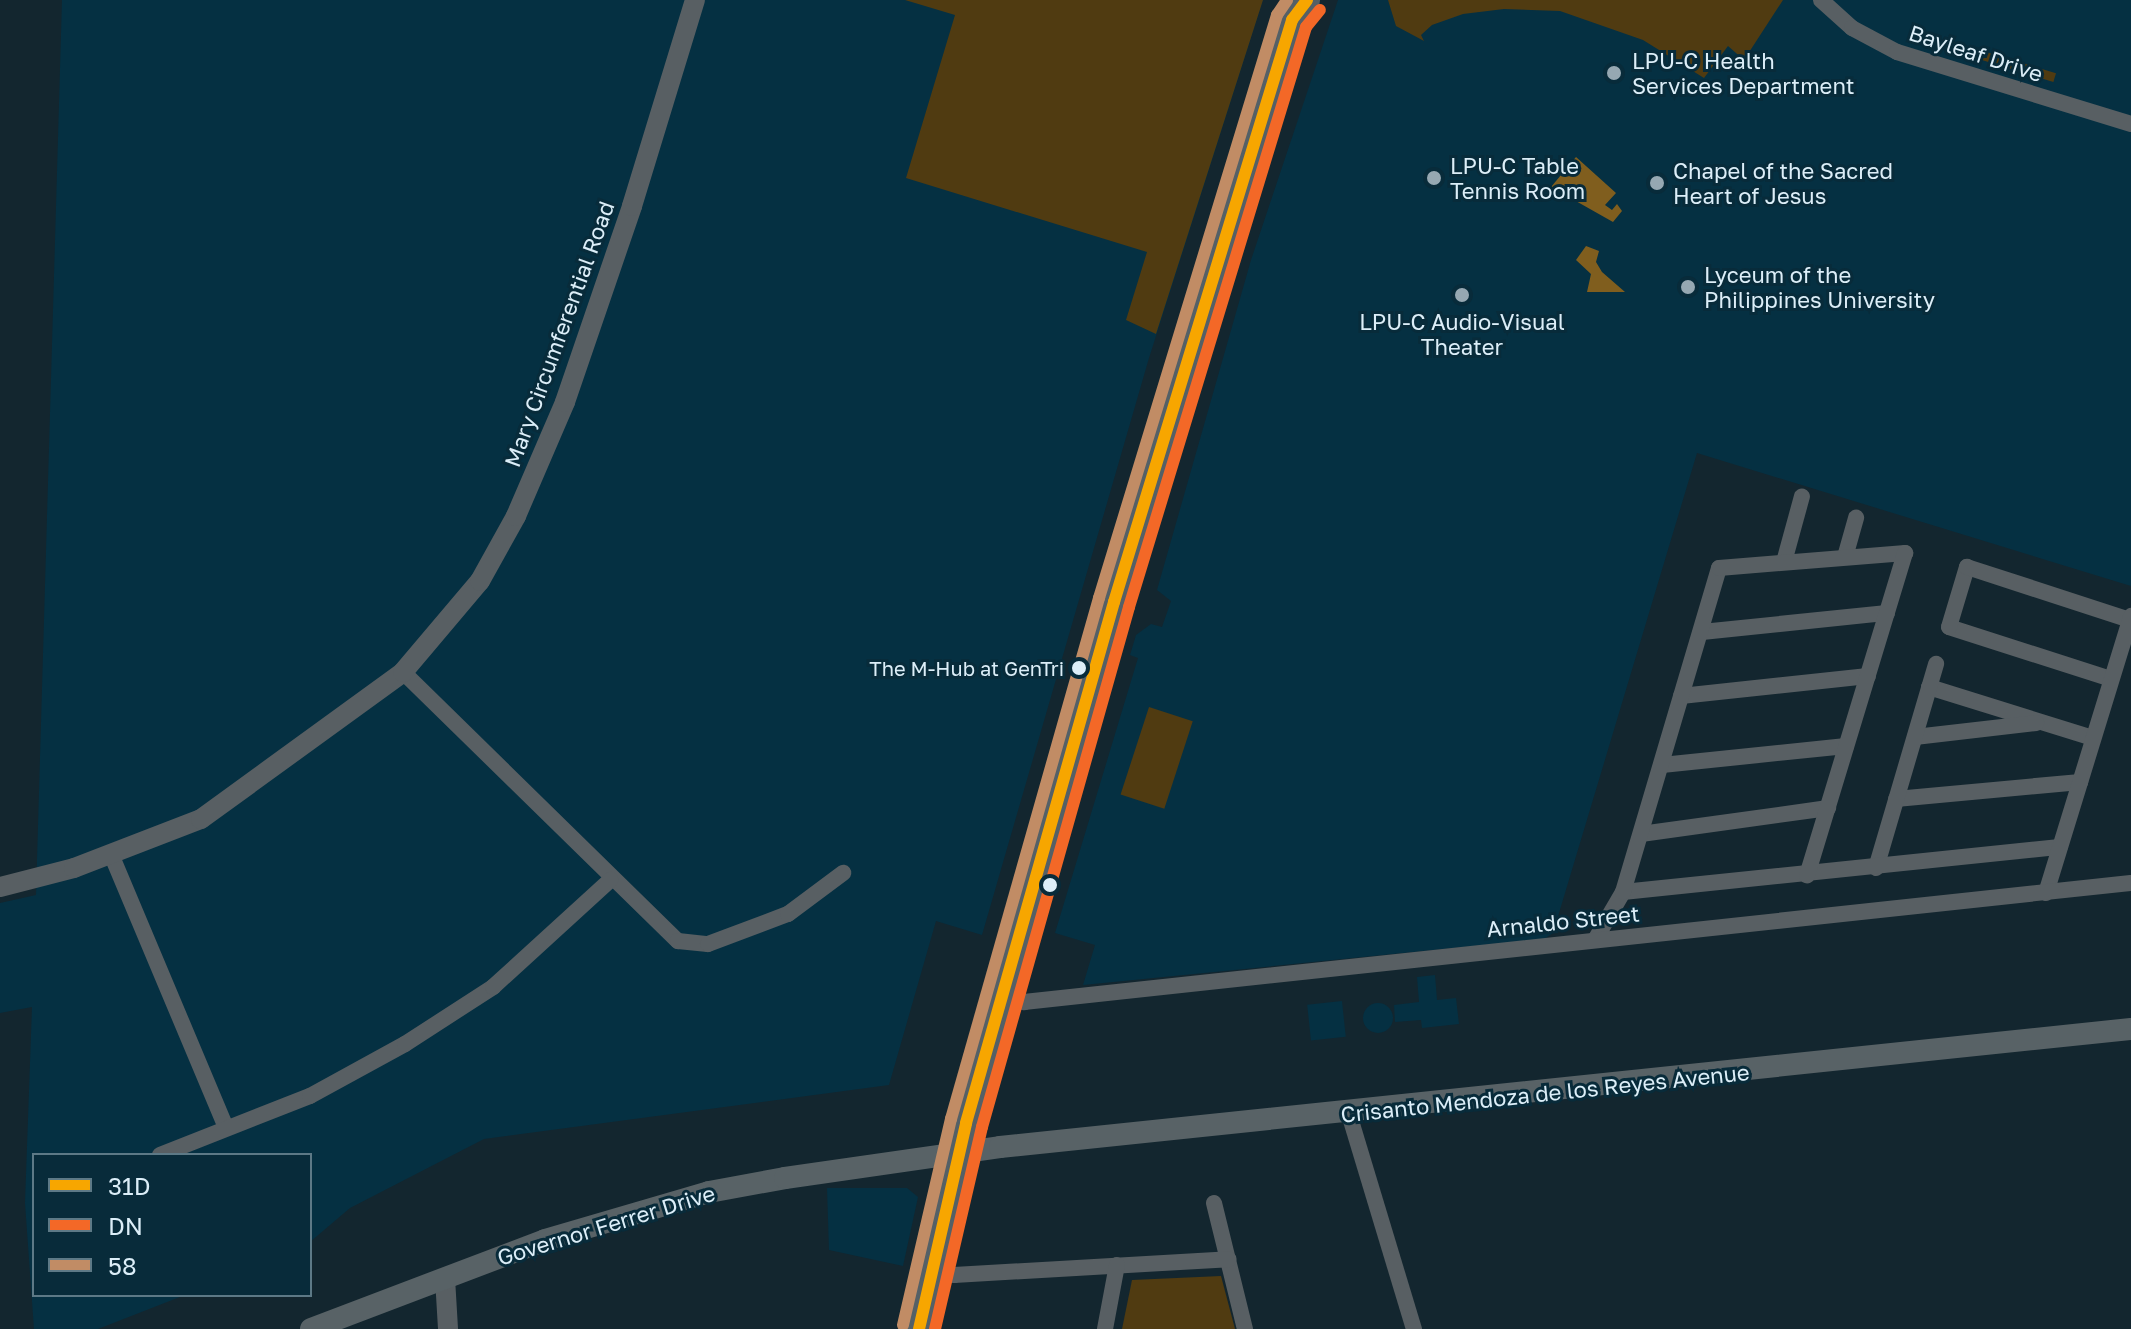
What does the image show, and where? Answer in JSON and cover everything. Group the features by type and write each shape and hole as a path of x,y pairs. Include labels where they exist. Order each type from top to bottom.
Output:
{"main road":[{"path":"919,1329 959,1154 1001,996 1174,397 1297,7"},
{"name":"Crisanto Mendoza de los Reyes Avenue","path":"959,1154 2131,1029"},
{"name":"Governor Ferrer Drive","path":"311,1329 545,1240 709,1192 959,1154"}],"street":[{"name":"Mary Circumferential Road","path":"0,887 111,854 201,819 403,672 480,581 522,502 596,312 695,0"},
{"name":"Bayleaf Drive","path":"1821,0 1852,28 1897,52 2131,124"},
{"path":"1784,562 1802,496"},
{"path":"1845,557 1856,518"},
{"path":"1595,940 1623,892 1719,568 1905,553 1807,875"},
{"path":"2046,893 2130,618 1967,567 1949,627 2111,679"},
{"path":"1702,632 1887,613"},
{"path":"1876,868 1936,664"},
{"path":"403,672 610,880 678,941 692,946 730,938 788,914 843,873"},
{"path":"1681,696 1868,676"},
{"path":"1929,687 2093,738"},
{"path":"1915,737 2043,723"},
{"path":"1662,765 1846,746"},
{"path":"1896,799 2080,782"},
{"path":"1641,834 1828,808"},
{"path":"1623,892 2060,847"},
{"path":"111,854 226,1127"},
{"path":"165,1153 310,1096 405,1044 493,987 610,880"},
{"name":"Arnaldo Street","path":"1001,996 1024,1002 2131,883"},
{"path":"1349,1114 1414,1329"},
{"path":"1214,1203 1245,1329"},
{"path":"933,1270 954,1275 1229,1259"},
{"path":"1105,1329 1117,1265"},
{"path":"445,1278 448,1329"}],"shaded area":[{"path":"62,0 1263,0 1149,358 982,935 936,921 889,1085 484,1139 350,1208 312,1240 312,1153 32,1153 32,1297 180,1297 98,1329 34,1329 25,1203 32,1007 0,1013 0,903 36,895"},
{"path":"905,0 1263,0 1156,334 1126,320 1147,252 906,178 955,15"},
{"path":"1338,0 2131,0 2131,586 1697,453 1553,933 1544,939 1083,985 1095,945 1055,933 1138,658 1130,655 1136,635 1151,624 1162,627 1171,601 1157,590 1251,260"},
{"path":"1388,0 1783,0 1744,60 1728,46 1704,78 1643,40 1560,11 1504,9 1463,14 1432,25 1421,35 1424,41 1396,26"},
{"path":"1947,40 2056,73 2053,82 1944,49"},
{"path":"1576,157 1616,193 1605,205 1612,210 1617,204 1622,211 1613,222 1551,187"},
{"path":"1586,246 1599,251 1596,262 1602,272 1625,292 1587,292 1591,274 1576,260"},
{"path":"1149,707 1193,721 1164,809 1121,794"},
{"path":"1435,975 1437,1000 1456,998 1459,1024 1422,1028 1421,1020 1395,1022 1394,1005 1419,1002 1417,977"},
{"path":"1342,1001 1346,1037 1311,1040 1307,1005"},
{"path":"1378,1003 1389,1007 1393,1018 1389,1029 1378,1033 1367,1029 1363,1018 1367,1007"},
{"path":"827,1188 907,1188 918,1197 903,1266 829,1250"},
{"path":"1221,1276 1235,1329 1122,1329 1132,1280"}],"transit line":[{"name":"58","path":"903,1325 951,1119 1099,598 1277,15 1287,0"},
{"name":"31D","path":"919,1329 966,1123 1114,602 1292,20 1307,0"},
{"name":"DN","path":"935,1329 982,1127 1129,607 1306,27 1320,10"}],"place":[{"name":"LPU-C Health Services Department","path":"1614,73"},
{"name":"LPU-C Table Tennis Room","path":"1434,178"},
{"name":"Chapel of the Sacred Heart of Jesus","path":"1657,183"},
{"name":"Lyceum of the Philippines University","path":"1688,287"},
{"name":"LPU-C Audio-Visual Theater","path":"1462,295"},
{"name":"The M-Hub at GenTri","path":"1079,668"}]}
